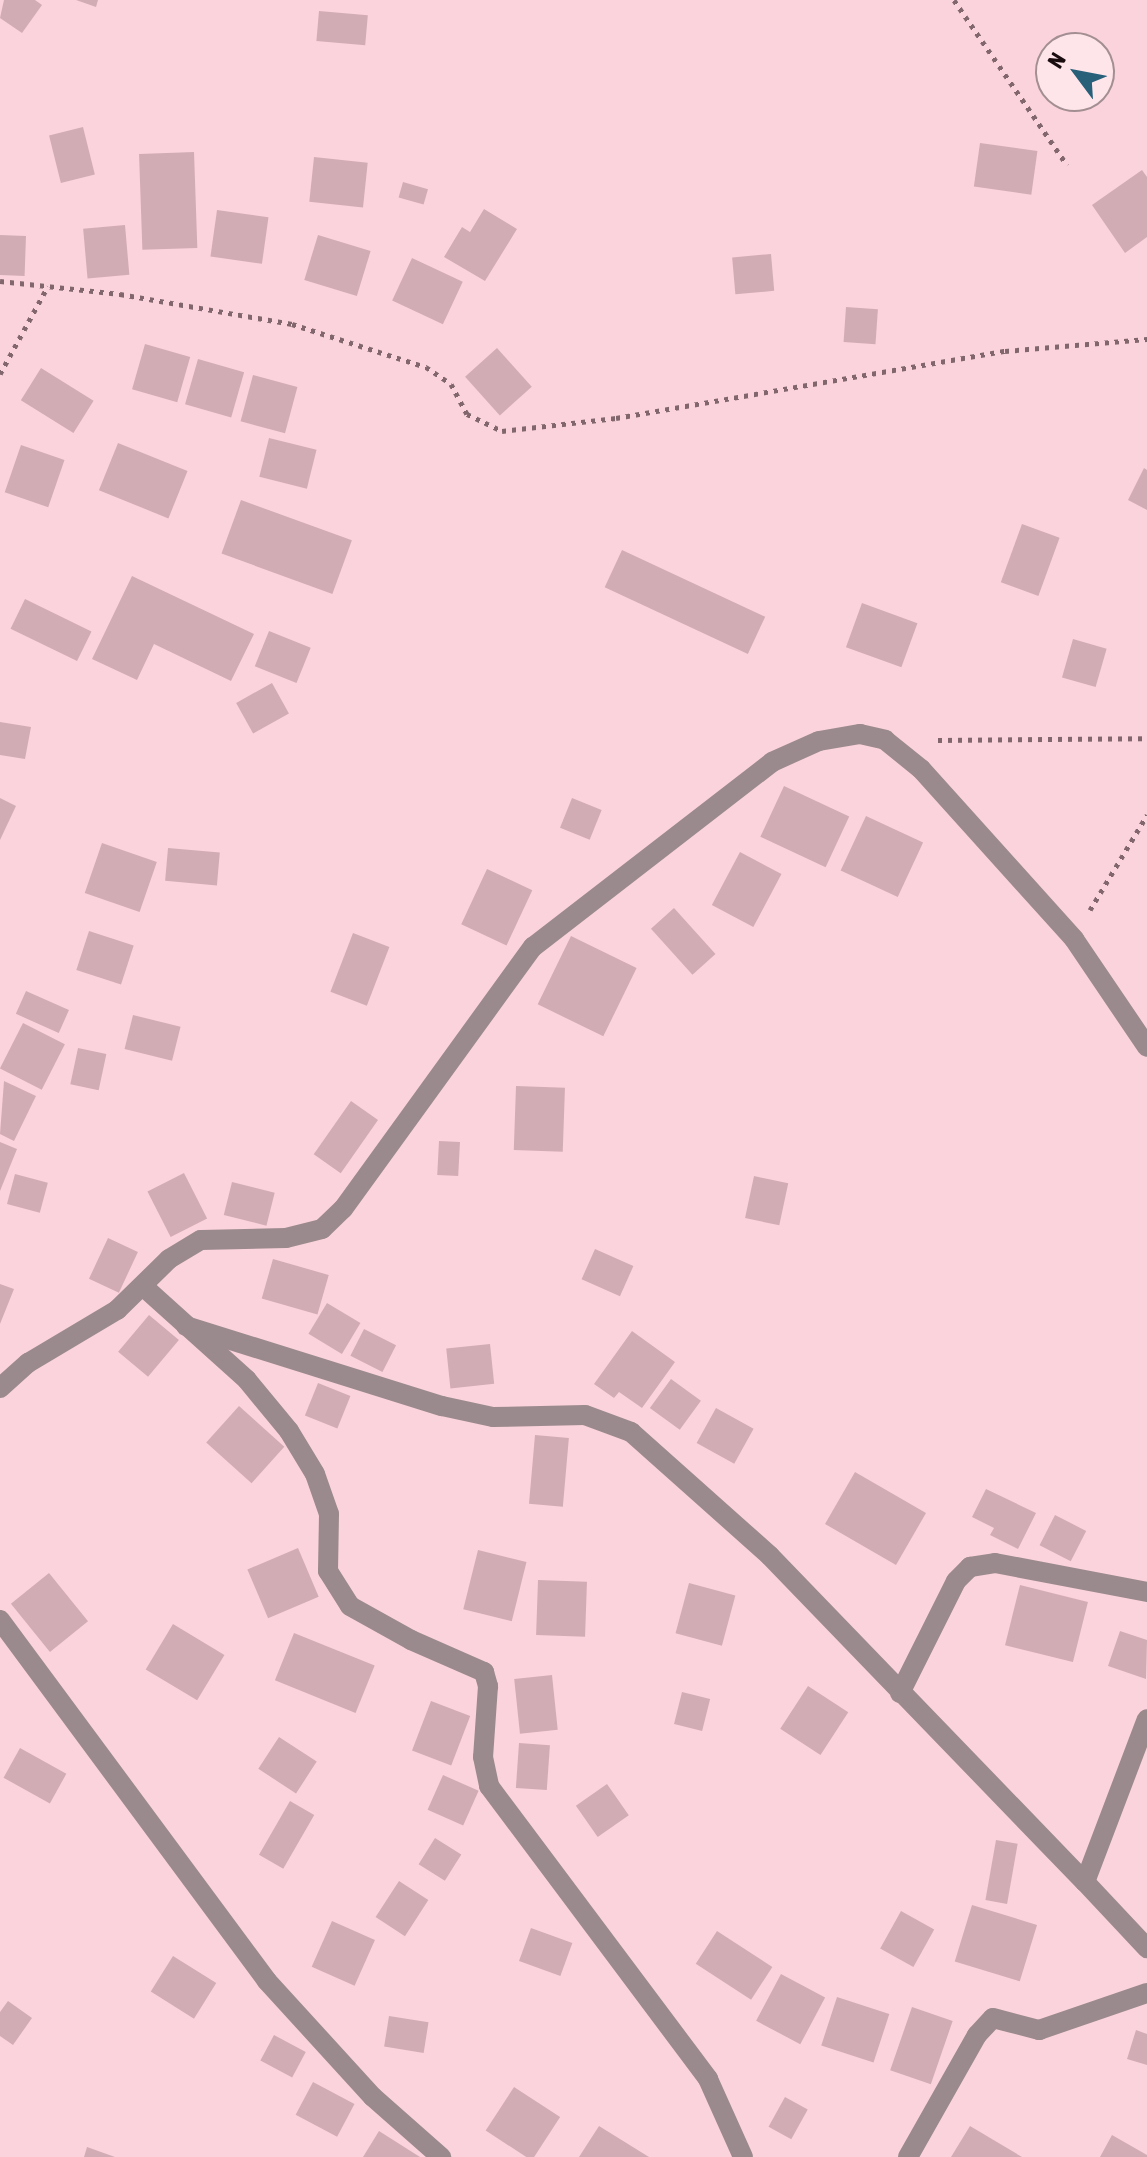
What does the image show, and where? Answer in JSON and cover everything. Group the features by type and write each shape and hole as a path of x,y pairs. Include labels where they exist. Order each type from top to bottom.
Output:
{"street":[{"path":"0,1388 28,1363 145,1288 169,1259 201,1240 286,1238 322,1229 343,1209 533,947 772,762 819,741 860,734 885,740 921,769 1074,939 1147,1047"},
{"path":"145,1288 247,1380 289,1431 315,1474 329,1514 328,1571 350,1606 484,1672 488,1686 483,1757 489,1786 700,2067 743,2157"},
{"path":"186,1326 442,1406 493,1417 585,1415 631,1432 770,1556 1147,1948"},
{"path":"900,1693 956,1581 970,1567 995,1563 1147,1592"},
{"path":"0,1620 292,2011 373,2097 441,2157"},
{"path":"1085,1882 1147,1719"},
{"path":"908,2157 977,2035 993,2018 1039,2030 1147,1993"}],"path":[{"path":"954,0 1067,165"},
{"path":"0,281 292,324 426,367 451,384 467,414 502,431 616,418 1005,351 1147,339"},
{"path":"0,374 48,286"},
{"path":"885,740 1147,738"},
{"path":"1074,939 1147,815"}],"building":[{"path":"4,0 35,0 42,5 22,33 0,18"},
{"path":"76,0 98,0 96,7"},
{"path":"319,11 368,15 365,45 316,41"},
{"path":"83,127 95,175 61,183 49,135"},
{"path":"980,143 1037,151 1031,195 974,187"},
{"path":"194,152 197,248 142,250 139,154"},
{"path":"314,157 368,163 363,207 309,202"},
{"path":"1142,170 1147,177 1147,237 1125,253 1092,205"},
{"path":"403,182 428,189 424,205 399,197"},
{"path":"484,209 517,229 485,281 444,257 462,227 470,232"},
{"path":"217,210 268,217 262,264 210,257"},
{"path":"125,225 129,275 88,278 83,229"},
{"path":"0,235 26,236 25,276 0,275"},
{"path":"318,235 371,251 357,296 304,280"},
{"path":"771,254 774,291 735,294 732,257"},
{"path":"412,258 463,282 443,324 392,301"},
{"path":"846,307 878,309 875,344 844,342"},
{"path":"145,344 190,357 177,402 132,389"},
{"path":"497,348 532,387 500,415 465,377"},
{"path":"198,359 244,372 231,417 185,404"},
{"path":"41,368 94,401 73,433 21,400"},
{"path":"253,375 297,387 285,433 241,421"},
{"path":"269,438 317,450 307,489 259,477"},
{"path":"118,443 188,471 168,518 99,490"},
{"path":"21,445 64,460 48,507 5,492"},
{"path":"1144,468 1147,470 1147,510 1128,500"},
{"path":"241,500 352,540 332,594 222,554"},
{"path":"1022,524 1060,538 1038,596 1001,582"},
{"path":"622,550 765,617 748,654 605,587"},
{"path":"132,576 254,634 231,681 154,644 137,680 92,659"},
{"path":"25,599 92,631 77,661 11,629"},
{"path":"862,603 917,623 901,667 846,647"},
{"path":"269,631 311,648 296,683 255,666"},
{"path":"1073,639 1107,649 1096,687 1062,677"},
{"path":"272,683 289,714 253,733 236,703"},
{"path":"0,722 31,727 25,759 0,755"},
{"path":"784,786 849,816 826,867 760,837"},
{"path":"0,798 16,806 0,840"},
{"path":"572,798 602,810 590,840 560,828"},
{"path":"866,816 923,843 898,897 841,870"},
{"path":"102,843 157,862 140,912 85,893"},
{"path":"168,848 220,853 217,885 165,881"},
{"path":"740,852 781,874 753,927 712,905"},
{"path":"487,869 532,890 507,945 461,924"},
{"path":"674,908 715,954 692,975 651,929"},
{"path":"89,931 134,946 121,985 76,970"},
{"path":"353,933 389,947 367,1006 330,992"},
{"path":"571,936 637,968 603,1036 538,1004"},
{"path":"26,991 69,1010 59,1033 16,1014"},
{"path":"133,1015 181,1027 172,1061 125,1049"},
{"path":"23,1023 65,1044 42,1090 0,1069"},
{"path":"78,1048 106,1054 99,1090 70,1084"},
{"path":"4,1081 36,1096 14,1141 0,1134"},
{"path":"516,1086 565,1088 563,1152 514,1150"},
{"path":"351,1101 378,1120 341,1173 314,1154"},
{"path":"439,1141 460,1142 458,1176 437,1175"},
{"path":"0,1142 17,1149 0,1191"},
{"path":"184,1173 207,1218 171,1237 147,1192"},
{"path":"15,1174 48,1183 40,1213 7,1204"},
{"path":"754,1176 788,1183 779,1225 745,1218"},
{"path":"232,1182 275,1193 266,1226 224,1215"},
{"path":"108,1238 138,1252 119,1293 89,1279"},
{"path":"595,1249 633,1266 620,1296 582,1279"},
{"path":"273,1259 329,1275 317,1314 262,1298"},
{"path":"0,1284 14,1289 0,1324"},
{"path":"327,1303 360,1323 342,1354 308,1334"},
{"path":"149,1315 179,1340 148,1377 118,1352"},
{"path":"364,1329 396,1345 382,1372 350,1356"},
{"path":"632,1331 675,1362 642,1408 619,1392 614,1398 594,1384"},
{"path":"490,1344 494,1384 450,1388 446,1349"},
{"path":"671,1379 701,1401 680,1430 650,1408"},
{"path":"318,1383 350,1396 337,1429 305,1415"},
{"path":"239,1406 284,1447 252,1483 206,1442"},
{"path":"716,1408 754,1429 734,1464 697,1443"},
{"path":"535,1435 569,1438 563,1507 529,1504"},
{"path":"855,1472 926,1513 896,1565 825,1524"},
{"path":"986,1489 1036,1513 1018,1549 990,1535 994,1528 972,1517"},
{"path":"1055,1515 1086,1531 1071,1561 1040,1545"},
{"path":"298,1548 319,1597 268,1618 247,1569"},
{"path":"478,1550 527,1562 512,1621 463,1609"},
{"path":"49,1573 88,1621 50,1652 11,1604"},
{"path":"538,1580 587,1582 585,1637 536,1635"},
{"path":"689,1583 735,1595 722,1646 676,1633"},
{"path":"1020,1585 1088,1602 1073,1662 1005,1645"},
{"path":"173,1624 224,1655 197,1700 146,1669"},
{"path":"1120,1631 1147,1640 1146,1679 1108,1666"},
{"path":"294,1633 375,1666 356,1713 275,1680"},
{"path":"552,1675 558,1730 520,1734 514,1679"},
{"path":"808,1686 848,1712 820,1755 780,1729"},
{"path":"682,1692 710,1699 702,1731 674,1724"},
{"path":"431,1701 470,1716 451,1766 412,1750"},
{"path":"279,1737 317,1762 296,1793 258,1769"},
{"path":"519,1743 550,1745 547,1790 516,1788"},
{"path":"20,1748 66,1774 50,1803 4,1778"},
{"path":"443,1775 479,1791 463,1826 428,1810"},
{"path":"607,1784 629,1815 598,1837 576,1806"},
{"path":"290,1801 314,1815 283,1869 259,1855"},
{"path":"435,1838 461,1854 445,1881 419,1864"},
{"path":"996,1840 1018,1844 1007,1904 985,1900"},
{"path":"399,1881 428,1900 405,1936 376,1917"},
{"path":"972,1905 1037,1925 1020,1981 955,1961"},
{"path":"901,1911 934,1929 913,1967 880,1949"},
{"path":"332,1921 375,1940 355,1986 312,1967"},
{"path":"531,1928 572,1943 560,1976 519,1961"},
{"path":"717,1931 772,1967 751,2000 696,1964"},
{"path":"173,1956 216,1983 194,2019 151,1992"},
{"path":"781,1974 825,1997 800,2044 756,2021"},
{"path":"837,1997 889,2014 874,2062 821,2046"},
{"path":"8,2001 32,2018 13,2045 0,2036 0,2012"},
{"path":"912,2007 953,2021 931,2084 890,2070"},
{"path":"389,2016 429,2022 424,2053 384,2047"},
{"path":"1136,2030 1147,2034 1147,2065 1127,2059"},
{"path":"274,2035 306,2052 292,2078 260,2061"},
{"path":"313,2082 354,2104 337,2137 296,2115"},
{"path":"514,2087 560,2117 534,2157 526,2157 486,2131"},
{"path":"785,2097 808,2110 791,2139 769,2127"},
{"path":"599,2126 649,2157 579,2157"},
{"path":"970,2126 1022,2157 951,2157"},
{"path":"379,2131 420,2157 363,2157"},
{"path":"1112,2135 1147,2155 1147,2157 1100,2157"},
{"path":"87,2147 115,2157 84,2157"}]}
